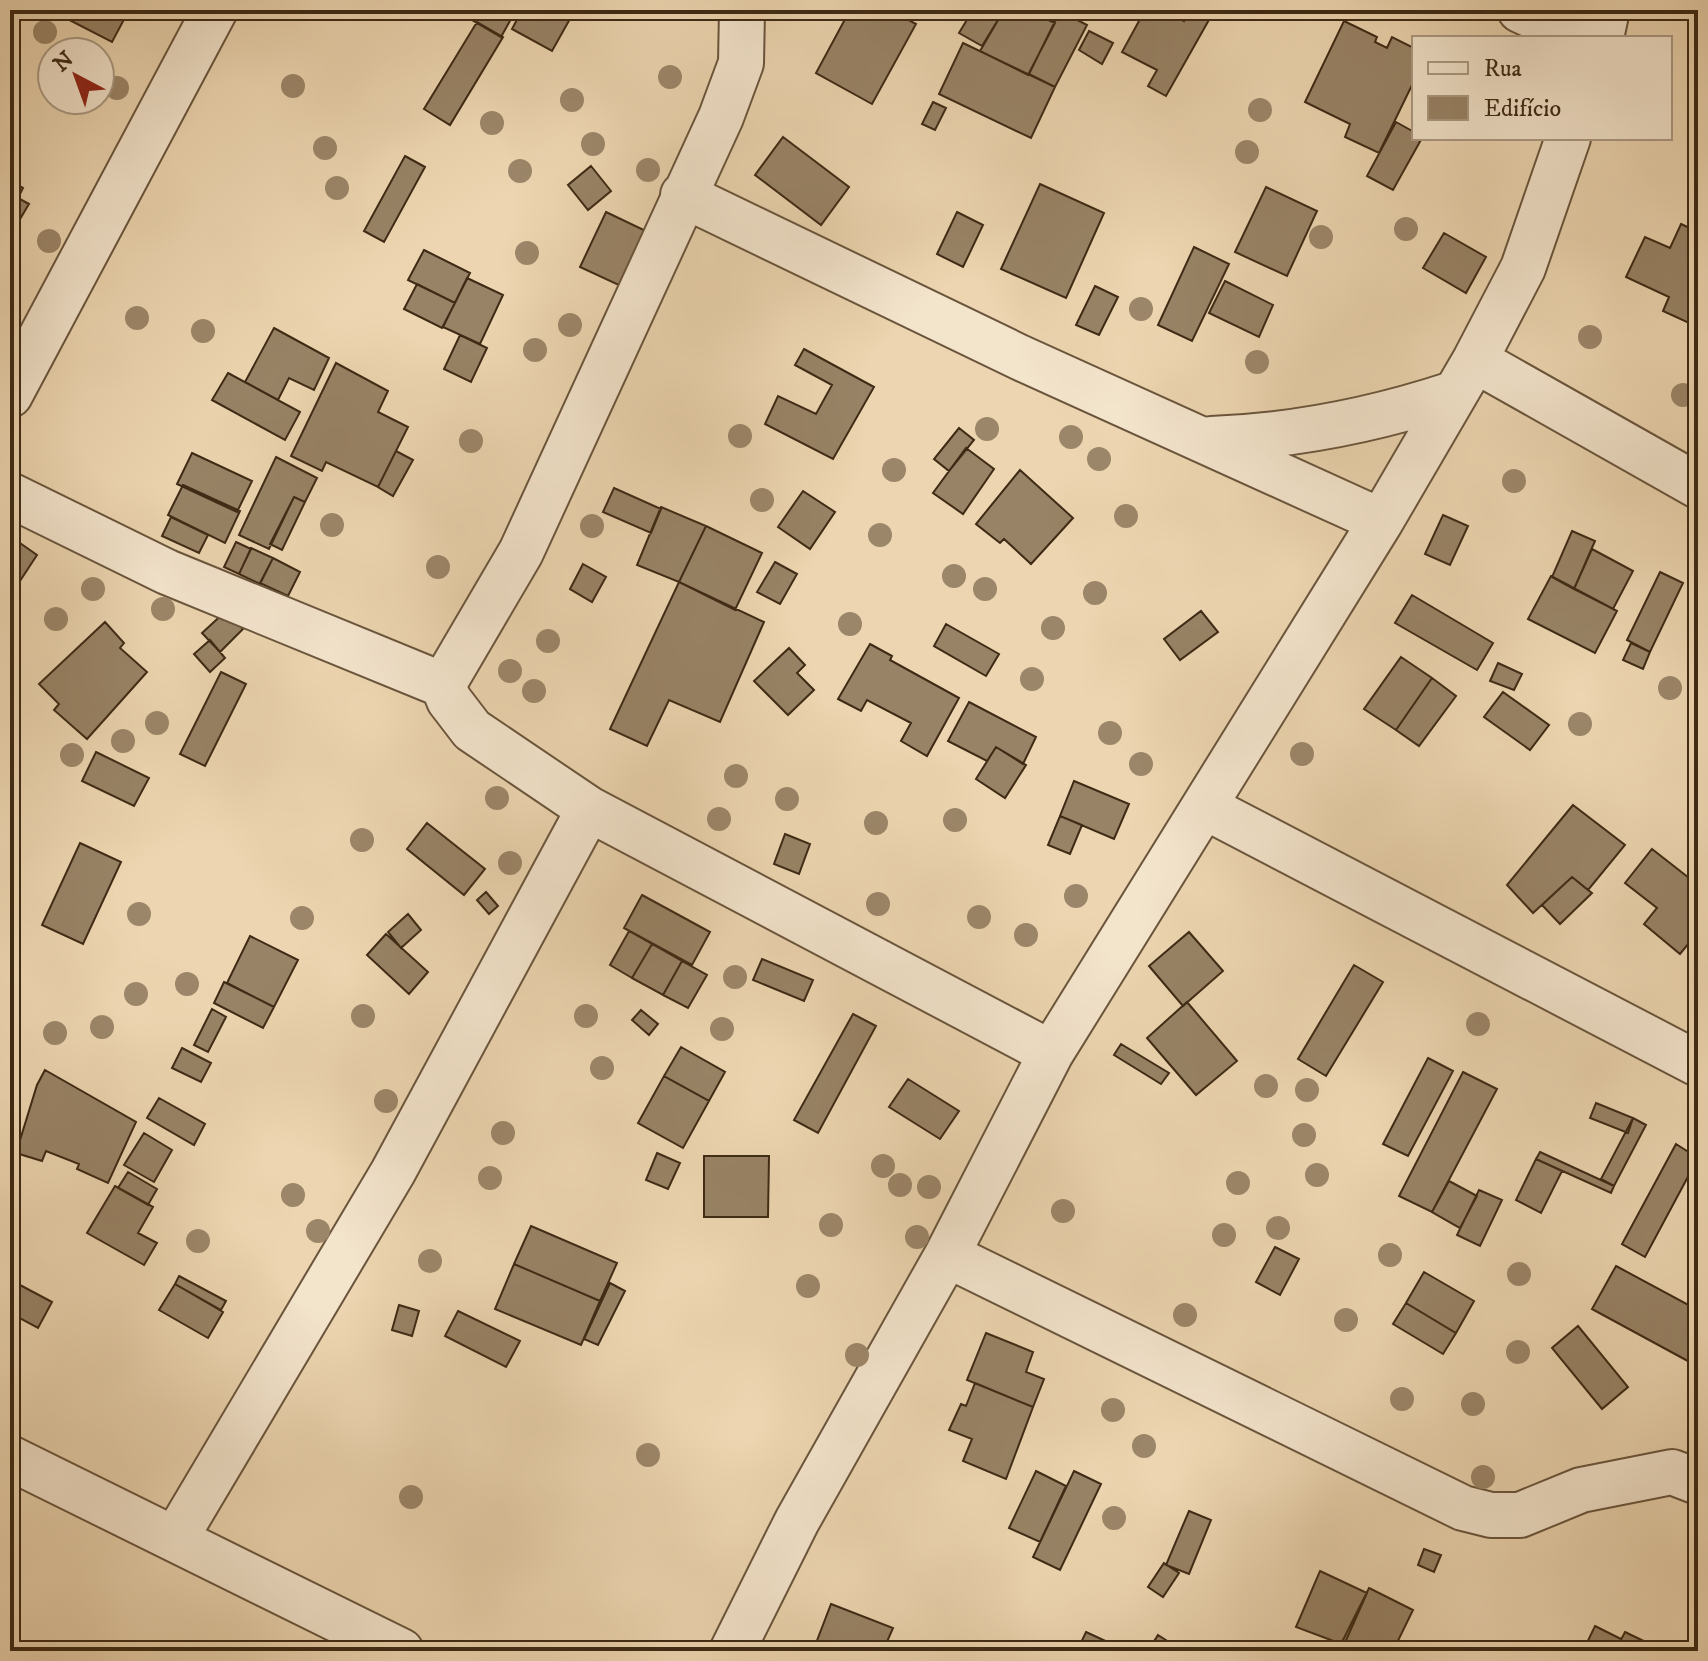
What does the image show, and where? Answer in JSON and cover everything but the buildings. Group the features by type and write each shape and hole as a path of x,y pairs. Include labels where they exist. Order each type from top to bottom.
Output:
{"street":[{"path":"10,395 215,10"},
{"path":"443,685 521,552 721,117 741,63 742,10"},
{"path":"1520,10 1576,36"},
{"path":"1601,36 1607,10"},
{"path":"732,1651 797,1521 947,1255 1051,1053 1381,521 1464,377 1523,268 1567,140"},
{"path":"683,195 1005,351 1381,521"},
{"path":"1201,439 1275,437 1393,414 1464,377"},
{"path":"1464,377 1698,486"},
{"path":"10,495 167,572 443,685 449,700 472,730 589,809 1051,1053"},
{"path":"1205,807 1698,1064"},
{"path":"175,1539 393,1172 589,809"},
{"path":"947,1255 1463,1508 1491,1515 1520,1515 1581,1490 1672,1472 1698,1482"},
{"path":"10,1458 401,1651"}]}
